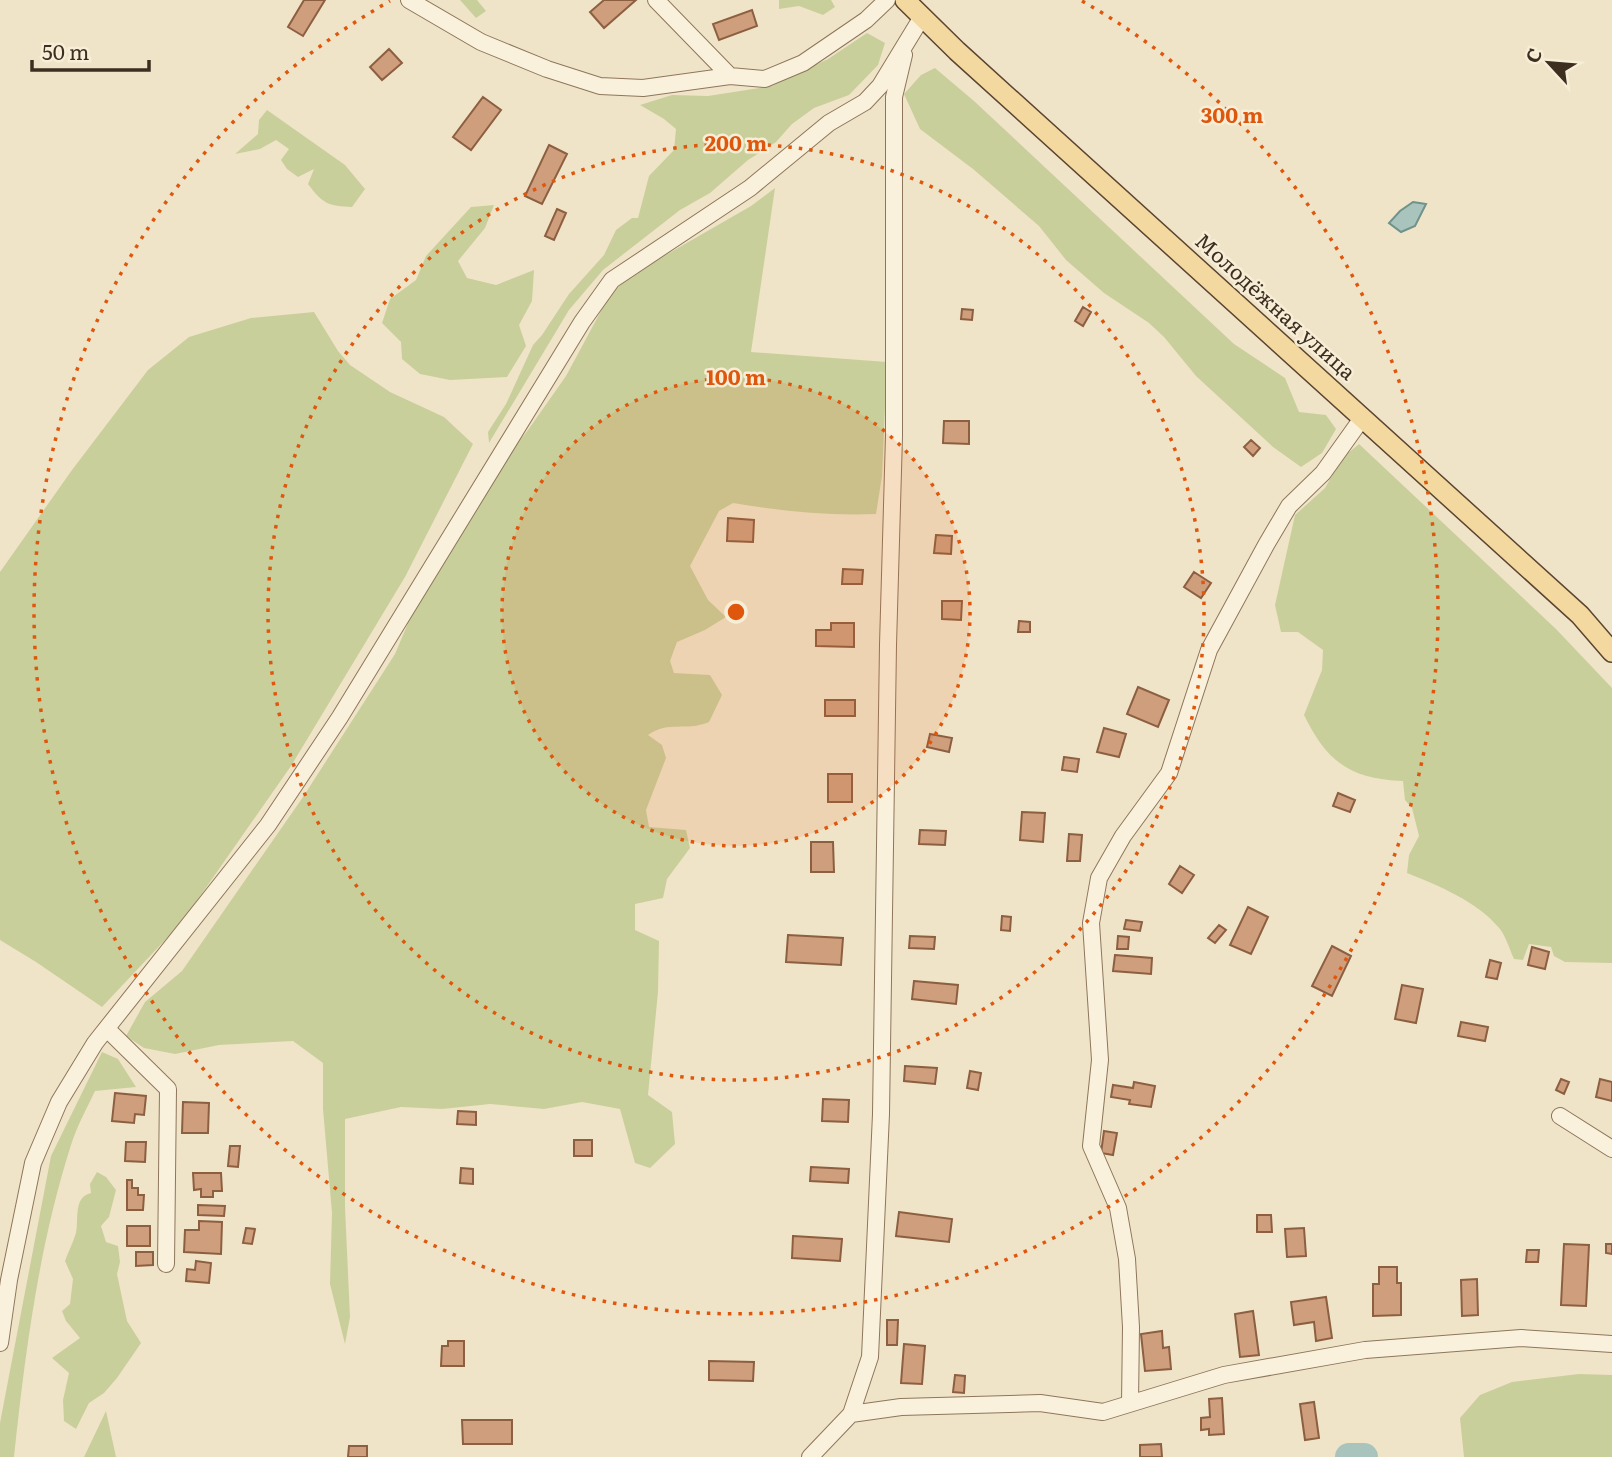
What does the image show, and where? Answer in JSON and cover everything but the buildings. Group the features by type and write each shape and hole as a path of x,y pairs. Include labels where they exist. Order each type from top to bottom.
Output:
{"main road":[{"name":"Молодёжная улица","path":"905,0 957,51 1580,615 1612,652"}],"street":[{"path":"409,0 481,42 547,69 600,86 643,88 730,76 765,79 803,63 866,20 887,0"},
{"path":"656,0 730,76"},
{"path":"0,1343 9,1280 33,1163 59,1102 95,1043 268,825 340,718 582,322 612,280 750,188 829,123 865,102 880,86 922,17"},
{"path":"810,1457 851,1414 870,1357 881,1128 887,673 894,436 894,97 906,43"},
{"path":"1129,1404 1132,1327 1127,1259 1118,1208 1091,1146 1100,1060 1091,923 1099,878 1123,836 1169,773 1209,650 1266,545 1289,506 1323,473 1363,417"},
{"path":"107,1029 168,1090 166,1264"},
{"path":"1560,1116 1612,1149"},
{"path":"851,1414 901,1407 1040,1403 1103,1412 1224,1376 1365,1349 1521,1338 1612,1344"}],"green space":[{"path":"460,0 477,0 486,11 476,18"},
{"path":"779,0 831,0 835,7 823,15 799,6 779,9"},
{"path":"867,33 885,43 878,65 849,95 814,108 792,124 776,142 748,160 710,193 680,210 603,270 569,310 489,443 488,432 506,404 533,345 569,294 604,255 616,230 632,218 638,218 649,176 674,150 676,129 640,105 672,95 708,96 772,86 828,59"},
{"path":"935,68 974,101 1234,344 1285,378 1299,412 1326,415 1336,429 1322,453 1301,467 1273,447 1196,376 1149,323 1104,293 1066,260 1039,226 973,169 920,129 904,94 921,75"},
{"path":"267,110 345,165 365,189 352,207 331,205 318,196 308,184 314,169 298,177 287,169 281,160 289,149 276,140 260,149 235,154 258,134 259,120"},
{"path":"775,188 751,352 887,362 882,476 876,514 804,512 733,503 719,511 690,566 708,600 726,617 677,642 670,661 674,673 710,675 722,695 709,722 663,728 648,735 662,745 666,758 646,810 649,827 686,830 690,848 667,879 663,898 635,904 635,930 659,941 658,992 648,1095 672,1112 675,1144 650,1168 635,1163 620,1109 582,1102 544,1109 490,1104 442,1109 401,1107 345,1119 345,1207 350,1317 345,1344 330,1284 332,1213 323,1109 323,1063 293,1041 219,1045 175,1054 144,1048 126,1036 145,1002 182,971 303,797 395,654 417,602 488,480 566,376 609,296 631,275 751,206"},
{"path":"494,205 485,228 458,261 467,278 496,285 534,270 532,301 519,325 526,346 507,377 450,380 420,374 402,359 401,342 382,323 390,299 416,280 426,256 471,207"},
{"path":"314,312 350,365 390,392 444,417 473,444 405,577 291,766 182,922 102,1007 0,940 0,572 72,470 148,370 189,337 251,318"},
{"path":"1359,444 1556,629 1612,688 1612,963 1565,962 1554,956 1551,947 1529,944 1523,960 1514,959 1500,929 1480,910 1457,895 1407,873 1409,855 1419,836 1412,808 1405,800 1403,781 1368,776 1342,765 1322,745 1304,715 1322,670 1323,650 1298,632 1281,632 1275,605 1295,515 1325,488 1342,458"},
{"path":"102,1052 118,1059 136,1087 95,1091 73,1138 42,1260 28,1339 14,1457 0,1457 0,1423 51,1156"},
{"path":"97,1172 106,1177 116,1190 109,1217 101,1226 106,1242 118,1246 120,1262 117,1274 127,1321 141,1343 104,1393 89,1403 76,1429 64,1421 63,1400 69,1373 52,1358 80,1338 66,1321 62,1311 70,1304 73,1279 65,1261 76,1233 79,1204 85,1195 91,1193 90,1184"},
{"path":"1579,1374 1612,1375 1612,1457 1464,1457 1460,1418 1480,1395 1512,1382"},
{"path":"106,1411 116,1457 84,1457"}],"water":[{"path":"1413,202 1426,204 1415,226 1401,232 1389,223"}],"waterway":[{"path":"1349,1457 1364,1457"}]}
